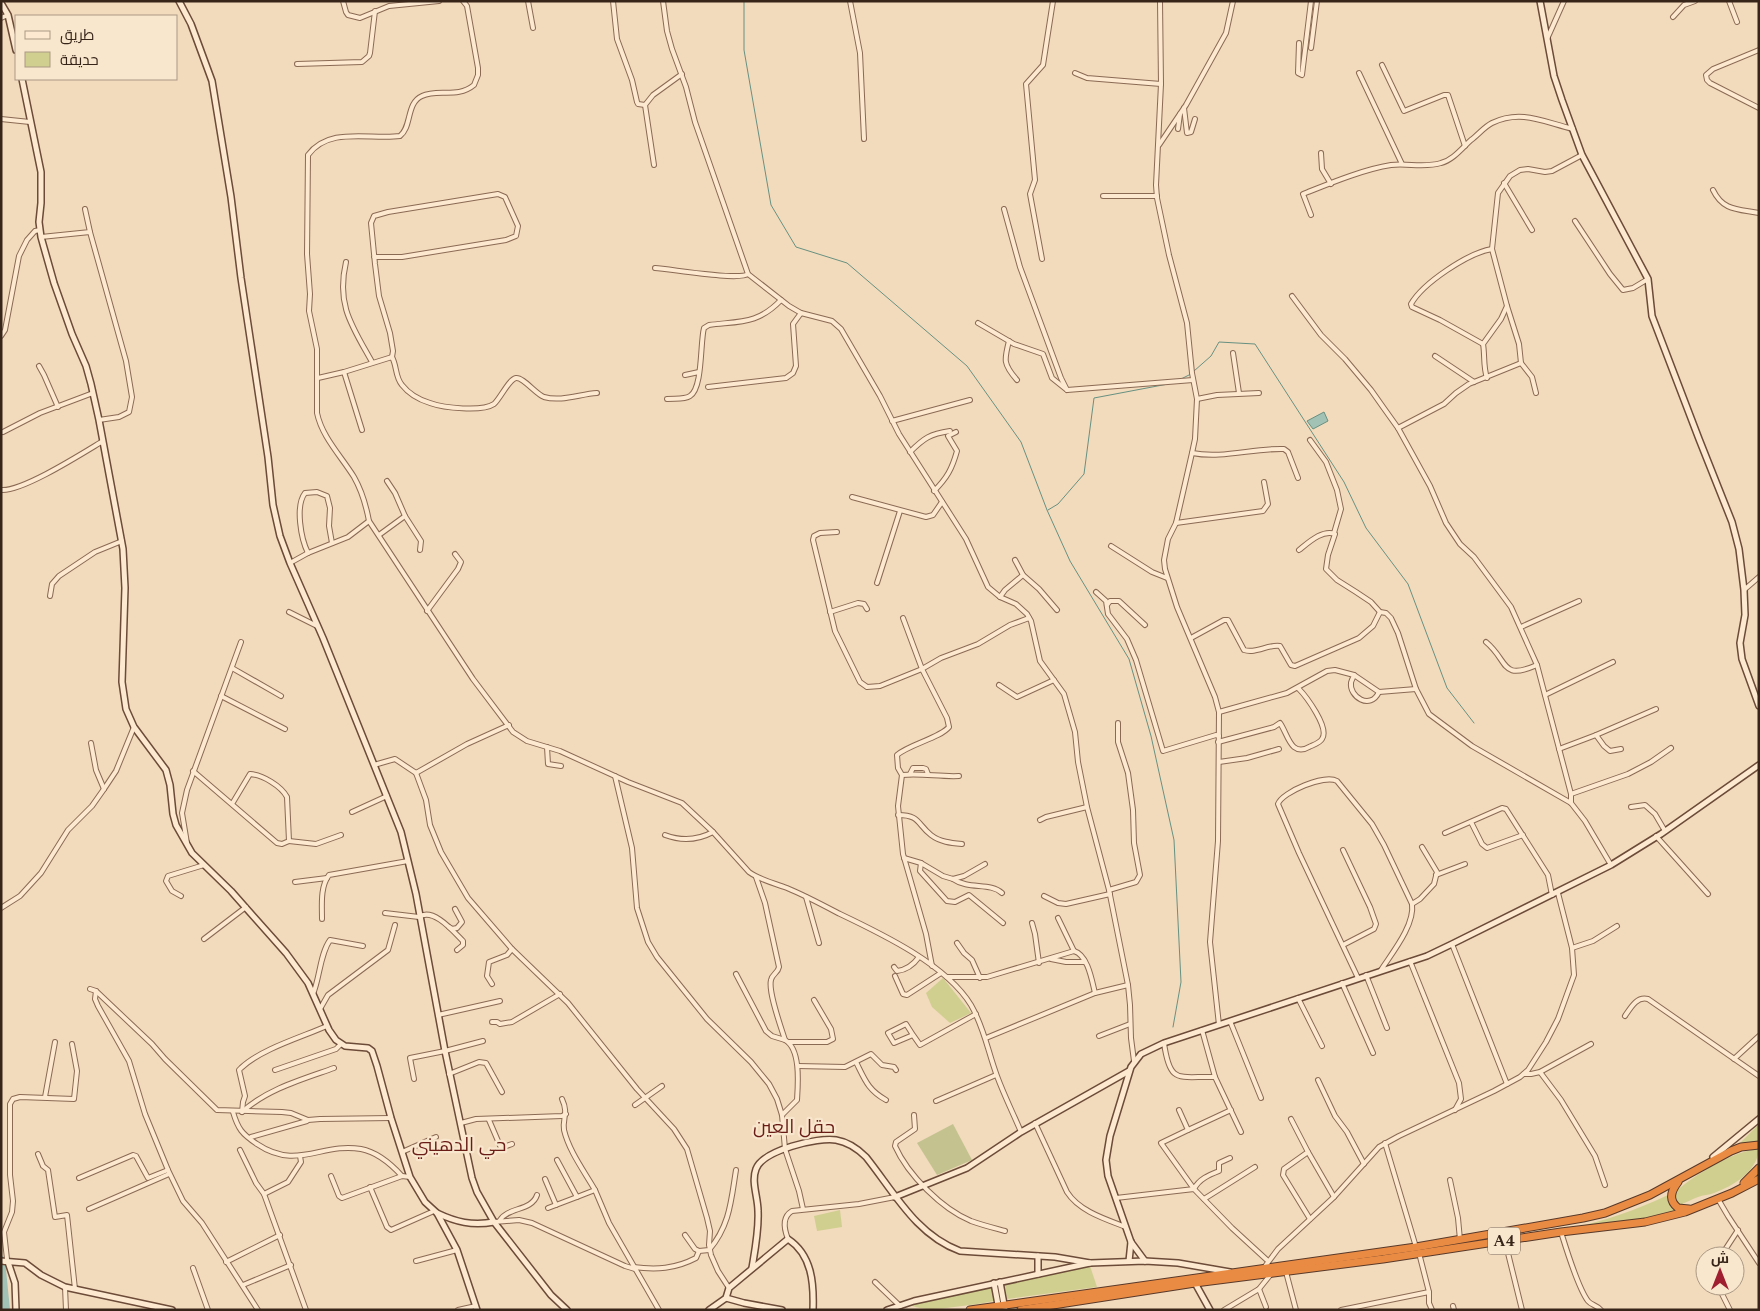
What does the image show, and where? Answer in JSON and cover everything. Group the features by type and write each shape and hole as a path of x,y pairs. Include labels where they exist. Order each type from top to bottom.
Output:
{"highway":[{"name":"A4","path":"1021,1310 1066,1306 1195,1283 1460,1244 1583,1218 1605,1213 1650,1195 1741,1147 1759,1145"},
{"path":"1732,1193 1759,1168"},
{"name":"A4","path":"1460,1244 1505,1241 1645,1222 1693,1209 1732,1193 1759,1179"},
{"path":"1680,1180 1671,1193 1673,1203 1682,1209 1693,1209"},
{"name":"A4","path":"970,1310 1002,1308 1233,1273 1286,1272 1417,1250"}],"street":[{"path":"179,1 191,24 212,81 235,221 241,278 266,443 273,505 280,536 401,832 449,1074 474,1186 494,1222 563,1309"},
{"path":"343,1 348,16 360,18 389,6 439,1"},
{"path":"463,1 467,6 477,63 478,75 474,85 459,92 427,94 420,97 413,104 400,136 340,136 316,148 308,155 307,238 309,312 317,348 318,418 336,452 357,483 364,498 369,520 427,611 474,679 520,738 560,751 615,776 682,802 756,877 806,897 870,928 941,973 965,996 976,1014 986,1038 996,1075 1021,1132"},
{"path":"528,1 533,28"},
{"path":"613,1 617,39 632,80 637,102 644,106"},
{"path":"663,1 667,31 682,74 695,122 748,274 781,300 801,312 832,321 841,329 910,452 966,539 988,588 1000,597 1016,604 1029,618 1040,661 1064,694 1075,732 1078,762 1087,807 1109,892 1128,985 1134,1061"},
{"path":"850,1 860,53 864,139"},
{"path":"1042,259 1030,194 1035,180 1026,84 1043,65 1053,1"},
{"path":"1160,1 1157,196 1186,323 1196,399 1195,439 1176,523 1168,539 1164,560 1167,578 1215,697 1219,712 1218,841 1210,942 1219,1025"},
{"path":"1158,146 1184,108 1226,32 1233,1"},
{"path":"1299,42 1298,73 1302,74 1311,1"},
{"path":"1311,48 1317,1"},
{"path":"1540,1 1554,76 1582,155 1648,279 1652,316 1732,522 1739,549 1744,590 1745,615 1740,643 1742,660 1759,706"},
{"path":"1547,39 1564,1"},
{"path":"1673,17 1684,5 1695,1"},
{"path":"1730,1 1737,22"},
{"path":"1,3 8,15 15,46"},
{"path":"297,64 362,62 365,60 370,52 375,12"},
{"path":"1,18 8,15"},
{"path":"1759,50 1713,69 1706,75 1710,83 1759,108"},
{"path":"1382,65 1404,111 1448,95 1465,146"},
{"path":"1359,73 1402,164"},
{"path":"654,165 644,106 653,95 682,74"},
{"path":"1075,74 1087,78 1160,84"},
{"path":"22,80 41,172 41,237 54,283 72,334 86,366 99,420 122,541 125,568 122,682 126,709 134,727 166,770 176,825 188,846 246,907 286,953 308,983 336,1040 350,1047 368,1048 372,1051 410,1177 418,1192 436,1212 457,1250 477,1308 458,1310"},
{"path":"1184,108 1188,132 1191,132 1195,119"},
{"path":"1178,129 1180,114"},
{"path":"1311,215 1303,194 1372,169 1402,164 1433,165 1443,163 1490,124 1505,118 1524,116 1538,118 1573,129"},
{"path":"1,119 30,122"},
{"path":"1321,153 1322,169 1331,184"},
{"path":"1536,393 1532,376 1521,363 1519,344 1492,249 1498,193 1510,176 1520,170 1528,168 1545,172 1552,171 1582,155"},
{"path":"1504,183 1532,230"},
{"path":"1713,190 1718,200 1724,205 1759,213"},
{"path":"374,257 402,257 506,240 516,236 518,226 505,197 498,194 378,214 372,219 370,223 374,257 379,296 390,333 392,357 396,364 400,383 410,393 432,404 460,407 487,407 499,399 512,380 516,378 520,379 536,393 551,398 596,393"},
{"path":"1103,196 1157,196"},
{"path":"86,209 90,232 126,361 132,397 129,412 119,417 99,420"},
{"path":"1004,209 1020,268 1067,390"},
{"path":"1575,221 1610,274 1623,290 1632,288 1648,279"},
{"path":"1,336 8,321 19,256 27,240 35,231 40,230"},
{"path":"41,237 90,232"},
{"path":"1484,344 1412,307 1411,304 1416,294 1431,281 1479,252 1492,249"},
{"path":"346,262 342,279 344,300 352,326 372,362"},
{"path":"655,268 723,276 742,277 748,274"},
{"path":"1292,296 1321,336 1371,390 1398,428 1430,486 1446,523 1460,544 1474,557 1500,590 1521,627 1537,665 1571,794 1571,802"},
{"path":"667,399 684,398 692,395 699,372 704,328 709,325 758,318 781,300"},
{"path":"1487,378 1484,368 1486,357 1484,344 1501,319 1507,306"},
{"path":"708,388 786,378 793,373 796,366 793,324 801,312"},
{"path":"978,323 1009,341 1043,354 1050,376 1067,390 1192,378"},
{"path":"1009,341 1004,359 1011,374 1017,380"},
{"path":"1233,353 1239,394"},
{"path":"1435,356 1474,382"},
{"path":"318,378 392,357"},
{"path":"1398,428 1444,404 1456,393 1474,382 1521,363"},
{"path":"39,366 58,407"},
{"path":"344,372 362,430"},
{"path":"685,375 699,372"},
{"path":"1196,399 1259,393"},
{"path":"3,432 13,425 93,394"},
{"path":"892,421 970,400"},
{"path":"910,452 925,438 935,433 953,431 948,436 957,451 946,479 934,491"},
{"path":"1310,440 1326,462 1337,490 1341,509 1334,533 1336,536 1328,555 1326,569 1337,580 1371,602 1380,612 1388,614 1398,633 1416,689 1427,711 1472,746 1571,802 1585,821 1611,865"},
{"path":"1,490 18,487 33,480 103,441"},
{"path":"1192,453 1204,455 1230,454 1258,449 1284,449 1288,452 1298,478"},
{"path":"387,481 395,493 405,516 421,541 420,550"},
{"path":"1176,523 1263,511 1268,504 1264,482"},
{"path":"308,553 300,524 301,498 305,493 317,492 326,496 330,508 329,526 332,543"},
{"path":"852,498 921,517 930,517 942,502"},
{"path":"877,583 900,511"},
{"path":"379,535 405,516"},
{"path":"290,564 308,553 348,538 369,520"},
{"path":"837,532 820,533 813,537 835,631 860,682 867,687 880,686 922,669 945,656 978,644 1010,625 1029,618"},
{"path":"1299,550 1324,534 1334,533"},
{"path":"50,596 52,584 59,576 95,552 122,541"},
{"path":"1111,546 1152,572 1167,578"},
{"path":"427,611 458,569 461,562 455,554"},
{"path":"1015,560 1024,575 1057,610"},
{"path":"1000,597 1005,590 1024,575"},
{"path":"1744,590 1759,577"},
{"path":"1096,592 1106,601 1108,614 1127,639 1136,660 1163,751 1218,736"},
{"path":"1107,605 1110,601 1119,601 1145,625"},
{"path":"1521,627 1579,601"},
{"path":"830,612 858,603 864,604 867,609"},
{"path":"289,612 317,626"},
{"path":"1191,638 1224,620 1228,620 1244,650 1249,651 1275,645 1280,646 1290,665 1295,666 1367,633 1380,612"},
{"path":"903,618 922,669 947,718 949,727 942,733 918,743 897,756 898,768 902,775 898,815 904,858 926,934 932,966"},
{"path":"188,846 182,813 187,790 242,642"},
{"path":"1486,642 1493,648 1508,670 1517,672 1537,665"},
{"path":"1545,694 1613,662"},
{"path":"232,668 281,696"},
{"path":"1219,712 1287,693 1327,671 1335,670 1354,675 1378,692 1416,689"},
{"path":"1354,675 1351,686 1358,697 1364,701 1371,701 1378,692"},
{"path":"999,685 1017,697 1054,680"},
{"path":"1218,742 1274,727 1280,723 1296,749 1304,750 1321,741 1324,737 1323,725 1308,699 1298,688"},
{"path":"221,696 286,729"},
{"path":"1559,750 1656,709"},
{"path":"1044,896 1058,903 1066,904 1136,882 1140,875 1134,843 1133,810 1128,773 1118,742 1118,723"},
{"path":"416,773 467,744 509,725"},
{"path":"1,908 20,896 41,873 68,830 92,806 116,771 134,727"},
{"path":"1596,735 1610,751 1621,750"},
{"path":"91,743 96,770 104,789"},
{"path":"546,747 548,764 561,766"},
{"path":"1571,794 1628,774 1651,762 1671,748"},
{"path":"1219,762 1247,758 1279,749"},
{"path":"374,765 395,759 416,773 426,800 430,825 447,863 468,898 512,949 560,994 644,1098 667,1120 687,1149 707,1218 710,1236 709,1250 715,1265 729,1288"},
{"path":"1145,1261 1131,1242 1106,1169 1106,1160 1110,1136 1129,1071 1134,1061 1145,1052 1164,1043 1410,961 1452,944 1552,896 1611,865 1665,831 1759,765"},
{"path":"193,770 277,843 282,844 289,841 316,844 341,835"},
{"path":"232,804 250,774 277,786 286,794 289,841"},
{"path":"902,775 959,776"},
{"path":"615,776 633,856 636,908 648,942 656,957 707,1019 759,1071 777,1099 782,1115 785,1149 799,1191 802,1209"},
{"path":"1358,978 1282,814 1279,802 1286,795 1328,778 1337,781 1372,824 1412,904 1413,912 1408,925 1381,970"},
{"path":"352,812 387,796"},
{"path":"1631,807 1645,804 1655,814 1665,831"},
{"path":"1040,820 1087,807"},
{"path":"1445,833 1502,808 1506,809 1548,875 1552,896"},
{"path":"898,815 910,815 917,818 927,832 934,837 962,844"},
{"path":"1471,822 1482,844 1488,848 1523,835"},
{"path":"665,835 677,839 698,838 713,832"},
{"path":"1656,836 1708,894"},
{"path":"1412,904 1420,899 1434,884 1437,872 1422,847"},
{"path":"1343,850 1376,924 1374,929 1343,944"},
{"path":"904,858 921,863 961,884 997,888 1002,893"},
{"path":"295,882 327,878 334,873 408,861"},
{"path":"921,863 920,871 947,901 955,902 969,895 1003,923"},
{"path":"953,879 964,876 985,864"},
{"path":"1436,875 1465,864"},
{"path":"181,896 172,891 166,881 168,876 204,865"},
{"path":"756,877 765,903 778,964 778,971 770,983 771,993 785,1040"},
{"path":"322,919 322,900 327,878"},
{"path":"1224,1310 1258,1289 1266,1273 1268,1260 1334,1197 1375,1150 1385,1143 1507,1084 1528,1070 1558,1019 1574,975 1572,948 1558,892"},
{"path":"806,897 819,943"},
{"path":"204,939 246,907"},
{"path":"385,913 419,917 423,914 430,914 452,929 457,928 462,922 456,909"},
{"path":"1058,918 1074,951 1079,953 1085,962 1095,993"},
{"path":"1032,923 1039,963"},
{"path":"320,1009 328,996 388,950 395,925"},
{"path":"446,925 463,941 463,945 457,950"},
{"path":"1572,948 1592,941 1617,926"},
{"path":"313,994 318,982 326,946 330,940 362,946"},
{"path":"957,943 972,960 980,978"},
{"path":"1452,944 1507,1084"},
{"path":"492,984 488,976 489,962 507,955 512,949"},
{"path":"947,978 995,976 1074,951"},
{"path":"894,966 897,971 900,971 915,963 918,957"},
{"path":"1051,959 1066,962 1085,962"},
{"path":"1410,961 1459,1083 1461,1099 1455,1110"},
{"path":"895,976 903,994 907,996 941,973"},
{"path":"736,974 766,1031 772,1036 789,1042 827,1042 833,1039 831,1029 814,1000"},
{"path":"1366,975 1387,1028"},
{"path":"1342,983 1373,1053"},
{"path":"986,1038 1095,993 1128,985"},
{"path":"90,989 96,991 152,1044 213,1108 222,1112 282,1112 308,1120"},
{"path":"96,991 95,999 98,1006 129,1061 146,1114 168,1172 183,1201 202,1223 258,1310"},
{"path":"492,1022 500,1024 512,1022 560,994"},
{"path":"1298,998 1322,1046"},
{"path":"1625,1016 1638,1000 1648,999 1759,1076"},
{"path":"438,1015 500,1001"},
{"path":"913,1035 894,1043 888,1033 906,1024 913,1035 918,1045 920,1045 976,1014"},
{"path":"1230,1021 1261,1098"},
{"path":"1098,1036 1130,1024"},
{"path":"242,1112 245,1096 240,1068 254,1058 328,1026"},
{"path":"1202,1030 1215,1076 1241,1132"},
{"path":"1734,1059 1759,1036"},
{"path":"414,1079 410,1058 483,1041"},
{"path":"45,1097 55,1042"},
{"path":"782,1115 798,1100 798,1066 789,1042"},
{"path":"1164,1043 1167,1061 1175,1075 1215,1076"},
{"path":"16,1310 15,1283 5,1262 7,1259 4,1232 12,1212 13,1201 10,1175 10,1104 16,1098 74,1099 77,1071 72,1044"},
{"path":"275,1070 336,1049 341,1044"},
{"path":"1524,1074 1540,1072 1591,1044"},
{"path":"798,1066 849,1066 871,1054 882,1065 894,1067 896,1070"},
{"path":"449,1074 479,1062 486,1063 502,1092"},
{"path":"856,1062 864,1080 876,1095 886,1100"},
{"path":"242,1112 252,1103 277,1089 334,1068"},
{"path":"813,1310 812,1279 808,1262 797,1246 788,1239 784,1226 786,1216 792,1211 858,1204 895,1197 967,1168 1035,1123 1129,1071"},
{"path":"1540,1072 1561,1100 1595,1156 1605,1185"},
{"path":"936,1101 996,1075"},
{"path":"1318,1080 1335,1116 1347,1132 1364,1164"},
{"path":"1112,1081 1124,1087"},
{"path":"635,1105 662,1086"},
{"path":"562,1099 566,1106 564,1128 572,1151 594,1190 608,1223 659,1310"},
{"path":"1179,1110 1188,1130"},
{"path":"1231,1110 1161,1143 1194,1189 1232,1228 1268,1260"},
{"path":"232,1112 243,1136 267,1151 282,1156 300,1156 336,1149 360,1148 392,1166 402,1176"},
{"path":"461,1123 476,1119 562,1116 566,1114"},
{"path":"914,1115 915,1130 896,1142 895,1146 902,1159 923,1186 962,1216 1005,1231"},
{"path":"251,1137 320,1118 391,1118"},
{"path":"1291,1119 1334,1197"},
{"path":"1697,1169 1730,1145 1759,1119"},
{"path":"489,1120 501,1148 512,1144"},
{"path":"1035,1123 1067,1192 1074,1201 1085,1209 1126,1228"},
{"path":"402,1152 436,1137"},
{"path":"752,1268 758,1210 755,1188 756,1170 759,1163 768,1156 785,1149 824,1139 850,1144 866,1156 895,1197 939,1242 964,1251 1066,1258 1090,1263"},
{"path":"1385,1143 1429,1292 1429,1303 1432,1310"},
{"path":"240,1150 256,1183 264,1194 306,1310"},
{"path":"1308,1152 1284,1169 1282,1173 1310,1219"},
{"path":"38,1154 43,1166 48,1170 55,1217 67,1215 75,1289"},
{"path":"79,1178 133,1154 136,1156 147,1178 168,1172"},
{"path":"264,1194 288,1182 301,1162 300,1156"},
{"path":"1194,1189 1207,1176 1219,1171 1219,1163 1230,1158"},
{"path":"557,1160 577,1196"},
{"path":"1204,1199 1255,1166"},
{"path":"699,1251 709,1250 719,1238 729,1215 736,1170"},
{"path":"89,1210 168,1172"},
{"path":"330,1176 340,1197 402,1176 410,1177"},
{"path":"545,1179 556,1205"},
{"path":"1450,1180 1458,1218 1460,1244"},
{"path":"370,1187 390,1229 436,1212 463,1223 519,1220 532,1224 625,1266 634,1268 656,1269 675,1267 696,1258 699,1251"},
{"path":"1116,1198 1194,1189"},
{"path":"548,1208 594,1190"},
{"path":"500,1220 505,1215 532,1204 538,1195"},
{"path":"1718,1198 1726,1213 1758,1259"},
{"path":"445,1229 450,1219"},
{"path":"1728,1246 1738,1230"},
{"path":"1561,1232 1586,1298 1601,1310"},
{"path":"226,1262 280,1235"},
{"path":"685,1235 699,1251"},
{"path":"708,1310 726,1298 729,1288 788,1239"},
{"path":"1505,1241 1522,1310"},
{"path":"1129,1261 1131,1242"},
{"path":"416,1261 457,1250"},
{"path":"1038,1256 1038,1274"},
{"path":"886,1310 1090,1263 1145,1261 1178,1263 1233,1273"},
{"path":"5,1262 25,1263 47,1278 65,1287 145,1307 172,1310"},
{"path":"243,1285 291,1265"},
{"path":"193,1268 208,1310"},
{"path":"1286,1272 1296,1310"},
{"path":"875,1282 900,1306"},
{"path":"997,1283 1002,1308"},
{"path":"1195,1283 1210,1310"},
{"path":"65,1287 66,1310"},
{"path":"1258,1289 1266,1307"},
{"path":"1341,1310 1429,1292"},
{"path":"1723,1296 1730,1310"},
{"path":"726,1298 782,1310"},
{"path":"1232,1305 1235,1310"}],"green space":[{"path":"943,978 971,1013 950,1023 932,1007 926,993"},
{"path":"1759,1124 1759,1141 1739,1144"},
{"path":"1759,1149 1754,1165 1736,1182 1712,1194 1680,1205 1675,1201 1676,1191 1715,1164 1749,1150"},
{"path":"1668,1195 1670,1206 1677,1211 1645,1220 1571,1228 1644,1206"},
{"path":"840,1210 842,1227 817,1231 814,1216"},
{"path":"1090,1266 1097,1287 1007,1299 1005,1285"},
{"path":"992,1287 995,1293 994,1301 937,1309 926,1309 910,1305"}],"shaded area":[{"path":"1324,412 1328,421 1313,429 1307,421"},
{"path":"953,1124 972,1160 937,1175 917,1143"}],"waterway":[{"path":"744,1 744,50 771,205 796,247 847,263 967,366 1021,442 1047,510 1070,561 1129,659 1151,736 1174,840 1181,982 1173,1027"},
{"path":"1194,371 1211,356 1219,342 1255,344 1344,482 1366,528 1408,584 1447,688 1474,723"},
{"path":"1179,380 1191,374"},
{"path":"1048,510 1058,504 1084,474 1094,398 1168,384"},
{"path":"1,1260 6,1310"}],"district":[{"name":"حقل العين","path":"794,1127"},
{"name":"حي الدهيني","path":"459,1145"}]}
